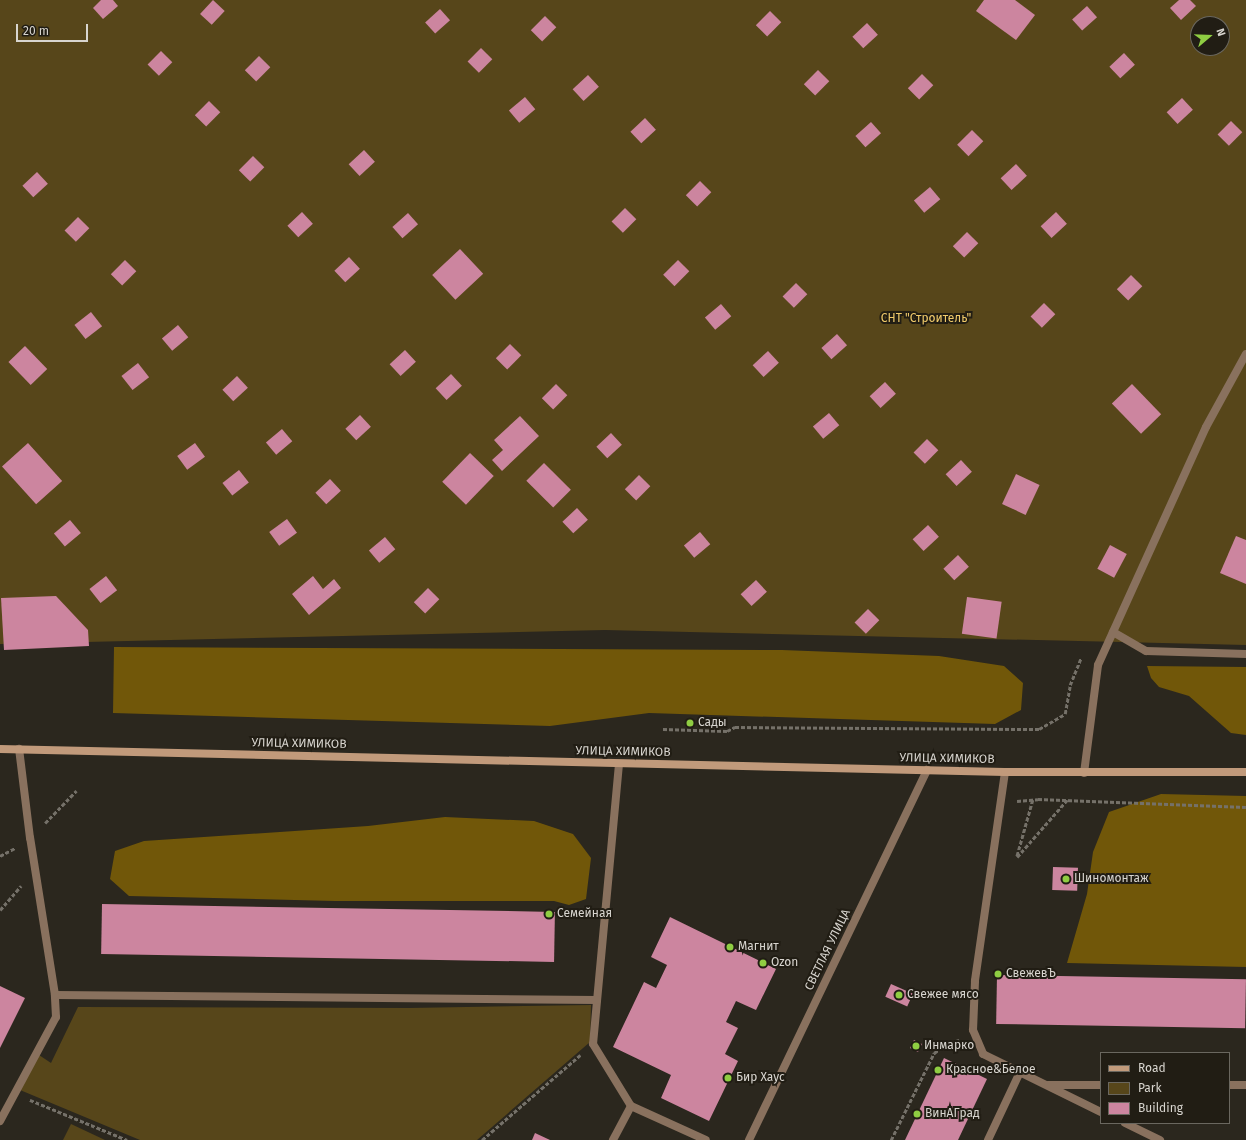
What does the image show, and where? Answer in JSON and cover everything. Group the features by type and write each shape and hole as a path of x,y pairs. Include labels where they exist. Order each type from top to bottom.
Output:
{"main road":[{"name":"УЛИЦА ХИМИКОВ","path":"0,749 1005,772 1246,772"}],"street":[{"path":"1084,773 1098,665 1206,427 1246,354"},
{"path":"1113,632 1146,651 1246,654"},
{"path":"0,1121 56,1017 19,749"},
{"path":"619,764 593,1044 631,1106 706,1140"},
{"name":"СВЕТЛАЯ УЛИЦА","path":"750,1140 927,770"},
{"path":"1005,772 976,982 973,1030 983,1054 1100,1112"},
{"path":"54,995 597,1000"},
{"path":"988,1140 1020,1072"},
{"path":"1045,1085 1100,1085"},
{"path":"1230,1085 1246,1085"},
{"path":"613,1140 631,1106"},
{"path":"1127,1124 1160,1140"}],"path":[{"path":"663,729 727,731 735,727 743,727 1039,729 1064,714 1070,685 1082,656"},
{"path":"1033,800 1017,856 1067,800"},
{"path":"1001,802 1067,800 1246,807"},
{"path":"0,910 19,889 34,863"},
{"path":"891,1140 934,1053 945,1045 975,1035"},
{"path":"482,1140 593,1044"},
{"path":"15,1093 127,1140"}],"green space":[{"name":"СНТ \"Строитель\"","path":"0,0 1246,0 1246,645 605,630 0,644"},
{"path":"591,1005 590,1042 477,1140 140,1140 20,1090 39,1055 51,1063 78,1007 409,1008"},
{"path":"71,1124 105,1140 63,1140"}],"shaded area":[{"path":"114,647 782,650 939,656 1004,666 1023,683 1021,710 995,724 649,713 550,726 113,713"},
{"path":"1147,666 1246,667 1246,735 1231,733 1189,696 1159,687 1151,678"},
{"path":"1161,794 1246,796 1246,967 1067,963 1087,894 1093,852 1109,812"},
{"path":"445,817 534,821 573,834 591,858 586,899 569,905 554,901 335,901 129,896 110,879 115,851 144,841 368,826"}],"building":[{"path":"101,0 113,0 118,6 103,19 93,8"},
{"path":"213,0 225,11 212,25 200,14"},
{"path":"984,0 1015,0 1035,15 1016,40 976,11"},
{"path":"1179,0 1190,0 1196,6 1181,20 1170,8"},
{"path":"1087,6 1097,17 1082,31 1072,19"},
{"path":"440,9 450,20 435,34 425,22"},
{"path":"770,11 781,22 767,36 756,25"},
{"path":"545,16 556,27 542,41 531,30"},
{"path":"867,23 878,35 863,48 852,37"},
{"path":"481,48 492,59 479,73 468,61"},
{"path":"161,51 172,62 159,76 148,64"},
{"path":"1124,53 1135,65 1120,78 1109,67"},
{"path":"259,56 270,67 256,81 245,70"},
{"path":"818,70 829,81 815,95 804,84"},
{"path":"922,74 933,85 919,99 908,88"},
{"path":"588,75 599,87 584,101 573,89"},
{"path":"525,97 535,109 519,123 509,110"},
{"path":"1182,98 1193,110 1178,124 1167,112"},
{"path":"209,101 220,112 206,126 195,115"},
{"path":"645,118 656,130 641,143 630,132"},
{"path":"1231,121 1242,132 1229,146 1218,134"},
{"path":"871,122 881,133 865,147 855,136"},
{"path":"972,130 983,141 968,156 957,145"},
{"path":"364,150 375,162 360,176 349,164"},
{"path":"253,156 264,167 250,181 239,170"},
{"path":"1016,164 1027,176 1012,190 1001,178"},
{"path":"37,172 48,184 33,197 22,186"},
{"path":"700,181 711,192 697,206 686,195"},
{"path":"930,187 940,199 924,213 914,200"},
{"path":"625,208 636,219 623,233 612,221"},
{"path":"302,212 313,224 298,237 287,226"},
{"path":"1056,212 1067,224 1052,238 1041,226"},
{"path":"408,213 418,224 402,238 392,227"},
{"path":"78,217 89,228 76,242 65,230"},
{"path":"967,232 978,243 964,257 953,246"},
{"path":"460,249 483,274 455,300 432,275"},
{"path":"349,257 360,269 345,282 334,271"},
{"path":"125,260 136,271 122,285 111,274"},
{"path":"678,260 689,271 674,286 663,275"},
{"path":"1131,275 1142,286 1128,300 1117,289"},
{"path":"796,283 807,294 794,308 783,296"},
{"path":"1044,303 1055,314 1042,328 1031,316"},
{"path":"721,304 731,316 715,330 705,317"},
{"path":"91,312 102,326 86,339 74,325"},
{"path":"178,325 188,337 172,351 162,338"},
{"path":"837,334 847,345 831,359 821,348"},
{"path":"510,344 521,355 507,369 496,358"},
{"path":"25,346 47,369 31,385 8,362"},
{"path":"405,350 416,362 401,376 390,364"},
{"path":"768,351 779,363 764,377 753,365"},
{"path":"138,363 149,377 133,390 121,376"},
{"path":"451,374 462,386 447,400 436,388"},
{"path":"237,376 248,388 233,401 222,390"},
{"path":"885,382 896,394 881,408 870,396"},
{"path":"556,384 567,395 553,409 542,398"},
{"path":"1132,384 1161,414 1141,434 1112,403"},
{"path":"829,413 839,425 823,439 813,426"},
{"path":"360,415 371,427 356,440 345,429"},
{"path":"520,416 539,436 502,471 492,460 503,450 494,440"},
{"path":"282,429 292,441 276,455 266,442"},
{"path":"611,433 622,445 607,458 596,447"},
{"path":"927,439 938,450 925,464 914,452"},
{"path":"28,443 62,481 36,504 2,466"},
{"path":"195,443 205,457 187,470 177,456"},
{"path":"470,453 494,476 466,505 442,482"},
{"path":"961,460 972,472 957,486 946,474"},
{"path":"544,463 571,490 553,508 526,481"},
{"path":"239,470 249,483 232,496 222,483"},
{"path":"1016,474 1040,485 1026,515 1002,504"},
{"path":"639,475 650,486 636,500 625,489"},
{"path":"330,479 341,491 326,504 315,493"},
{"path":"577,508 588,520 573,533 562,522"},
{"path":"287,519 297,533 279,546 269,532"},
{"path":"70,520 81,533 65,547 54,533"},
{"path":"928,525 939,537 924,551 913,539"},
{"path":"700,532 710,544 694,558 684,545"},
{"path":"1236,536 1246,540 1246,584 1220,573"},
{"path":"385,537 395,549 379,563 369,550"},
{"path":"1110,545 1127,554 1114,578 1097,569"},
{"path":"958,555 969,567 954,580 943,569"},
{"path":"106,576 117,590 101,603 89,589"},
{"path":"313,576 323,589 334,579 341,588 309,615 292,594"},
{"path":"756,580 767,592 752,606 741,594"},
{"path":"428,588 439,599 425,613 414,602"},
{"path":"56,596 88,630 89,646 4,650 1,598"},
{"path":"967,597 1002,602 997,639 962,634"},
{"path":"868,609 879,620 866,634 855,622"},
{"name":"Шиномонтаж","path":"1053,867 1078,868 1077,891 1052,890"},
{"path":"102,904 555,912 554,962 101,954"},
{"path":"670,917 776,969 756,1010 736,1001 726,1022 738,1028 725,1054 738,1061 709,1121 661,1098 671,1075 613,1047 644,982 656,988 667,965 651,957"},
{"path":"997,975 1246,979 1245,1028 996,1024"},
{"name":"Свежее мясо","path":"891,984 913,994 907,1007 885,997"},
{"path":"0,986 25,998 0,1048"},
{"name":"Инмарко","path":"914,1040 922,1044 918,1052 910,1048"},
{"path":"944,1058 987,1079 958,1140 905,1140"},
{"path":"535,1133 550,1140 532,1140"}],"place":[{"name":"Сады","path":"690,723"},
{"name":"Шиномонтаж","path":"1066,879"},
{"name":"Семейная","path":"549,914"},
{"name":"Магнит","path":"730,947"},
{"name":"Ozon","path":"763,963"},
{"name":"СвежевЪ","path":"998,974"},
{"name":"Свежее мясо","path":"899,995"},
{"name":"Инмарко","path":"916,1046"},
{"name":"Красное&Белое","path":"938,1070"},
{"name":"Бир Хаус","path":"728,1078"},
{"name":"ВинАГрад","path":"917,1114"}]}
